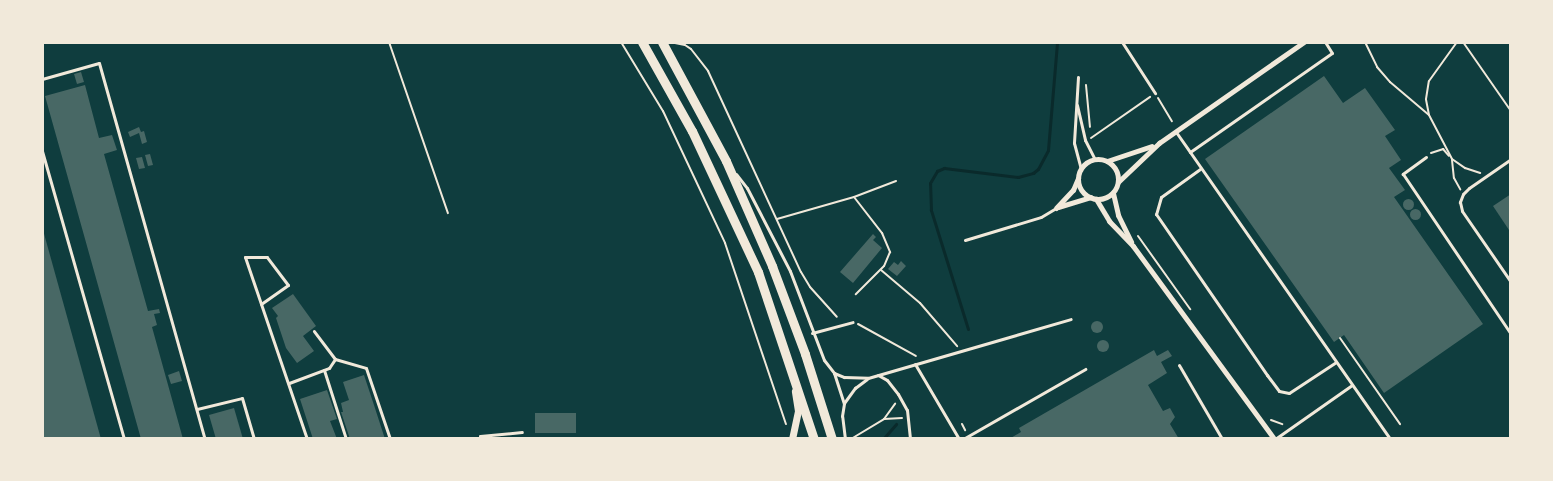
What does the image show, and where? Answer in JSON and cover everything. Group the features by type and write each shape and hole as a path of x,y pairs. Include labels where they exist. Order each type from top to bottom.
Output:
{"main road":[{"path":"642,42 692,131 758,272 814,439"},
{"path":"662,42 726,161 772,266 805,354 831,439"}],"street":[{"path":"1133,246 1118,215 1113,193 1118,182 1159,143 1304,42"},
{"path":"1056,208 1072,190 1080,173 1095,160 1107,161 1126,157 1159,143"},
{"path":"1107,161 1116,170 1118,182"},
{"path":"1080,173 1081,188 1093,198 1109,221 1133,246 1274,439"},
{"path":"1056,208 1113,193"},
{"path":"792,368 798,411 792,439"}],"lane":[{"path":"1122,42 1155,93"},
{"path":"1190,152 1332,53 1325,42"},
{"path":"42,79 99,63 205,439"},
{"path":"1078,77 1074,143 1080,173"},
{"path":"1076,100 1085,140 1095,160"},
{"path":"1175,131 1390,439"},
{"path":"42,151 124,439"},
{"path":"1426,157 1402,174 1511,334"},
{"path":"1511,159 1462,194 1462,210 1511,282"},
{"path":"726,161 747,188 774,239 790,271 824,360 834,373 844,403 842,416 845,439"},
{"path":"1200,169 1161,197 1156,214 1267,375 1279,391 1289,393 1336,362"},
{"path":"965,240 1041,217 1056,208"},
{"path":"261,304 288,285 267,257 245,258 307,439"},
{"path":"834,373 844,377 868,378 1071,320"},
{"path":"812,333 853,322"},
{"path":"314,331 335,359 366,368 390,439"},
{"path":"288,383 329,368 335,359"},
{"path":"915,364 961,439 1085,369"},
{"path":"1179,365 1222,439"},
{"path":"324,370 346,439"},
{"path":"878,375 887,380 900,396 908,418 910,439"},
{"path":"844,403 855,388 868,378"},
{"path":"1274,439 1352,386"},
{"path":"197,409 242,398 254,439"},
{"path":"480,439 480,436 522,432"}],"path":[{"path":"389,42 448,213"},
{"path":"621,42 663,111 726,243 788,429"},
{"path":"1365,42 1377,67 1389,82 1429,115"},
{"path":"1456,42 1429,81 1426,99 1429,115 1452,159 1454,178 1462,194"},
{"path":"675,43 685,45 691,50 708,71 805,279 837,317"},
{"path":"1464,43 1511,111"},
{"path":"1086,85 1092,139"},
{"path":"1085,140 1092,139 1155,93 1172,121"},
{"path":"1426,157 1437,149 1443,149 1465,168 1488,175"},
{"path":"777,219 854,197 896,181"},
{"path":"854,197 882,233 890,252 881,269 856,294"},
{"path":"1135,232 1190,309"},
{"path":"881,269 920,303 961,351"},
{"path":"853,322 898,344 924,362"},
{"path":"1340,338 1400,424"},
{"path":"851,439 884,418 900,396"},
{"path":"884,418 908,418"},
{"path":"1270,420 1282,424 1287,430"}],"building":[{"path":"81,72 84,82 77,84 74,74"},
{"path":"1324,76 1343,103 1365,88 1395,130 1385,136 1401,160 1389,168 1405,190 1394,197 1483,324 1384,393 1344,335 1334,342 1205,159"},
{"path":"85,85 99,138 112,135 117,150 104,154 148,311 159,309 160,313 154,314 157,325 152,327 183,439 141,439 45,96"},
{"path":"139,127 141,132 144,131 147,142 142,144 139,133 130,137 128,132"},
{"path":"150,154 153,165 148,166 145,155"},
{"path":"142,157 145,168 139,169 136,158"},
{"path":"1511,194 1511,233 1493,206"},
{"path":"1408,199 1412,200 1412,208 1408,209 1404,208 1403,204 1404,200"},
{"path":"1415,209 1419,210 1419,218 1415,219 1411,218 1410,214 1411,210"},
{"path":"43,230 101,439 42,439"},
{"path":"873,234 876,237 873,240 882,248 853,283 840,272"},
{"path":"901,261 906,266 897,276 888,269 894,262 898,265"},
{"path":"293,294 316,326 303,336 314,351 297,363 286,348 276,318 278,316 272,308"},
{"path":"1099,321 1103,327 1099,333 1095,333 1091,325"},
{"path":"1105,340 1109,346 1105,352 1101,352 1097,344"},
{"path":"1154,350 1157,356 1168,350 1172,356 1161,362 1167,373 1148,385 1163,411 1170,408 1175,417 1170,424 1179,439 1009,439 1021,432 1019,428"},
{"path":"179,371 182,381 171,384 168,375"},
{"path":"364,375 385,439 350,439 341,412 343,412 341,403 349,400 343,382"},
{"path":"327,390 337,419 330,421 337,439 313,439 300,399"},
{"path":"234,408 243,439 216,439 209,415"},
{"path":"535,413 576,413 576,433 535,433"}],"waterway":[{"path":"968,329 931,210 930,183 937,171 944,168 1018,177 1033,173 1038,169 1048,150 1057,42"},
{"path":"883,439 896,424"}]}
